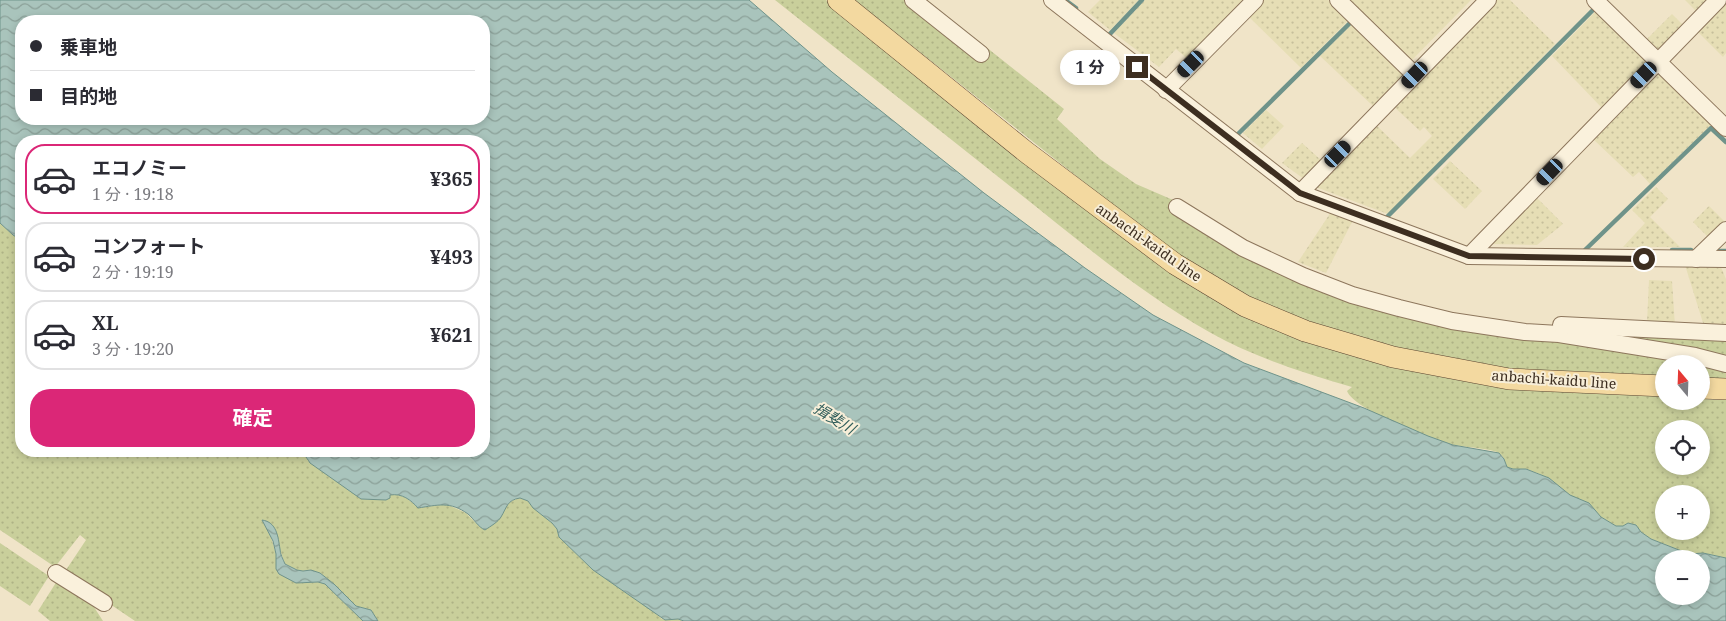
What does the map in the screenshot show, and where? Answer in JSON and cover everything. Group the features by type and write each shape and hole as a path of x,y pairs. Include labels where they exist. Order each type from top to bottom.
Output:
{"main road":[{"name":"anbachi-kaidu line","path":"838,0 1026,152 1112,217 1175,264 1245,306 1304,331 1393,357 1509,379 1655,386"},
{"path":"1710,388 1726,389"}],"street":[{"path":"913,0 981,54"},
{"path":"1052,0 1300,193 1469,256 1726,259"},
{"path":"1166,90 1255,0"},
{"path":"1338,0 1415,75"},
{"path":"1300,193 1488,0"},
{"path":"1595,0 1726,128"},
{"path":"1469,256 1718,0"},
{"path":"1177,207 1243,248 1303,276 1352,295 1452,321 1525,332 1559,334 1695,356 1726,364"},
{"path":"1696,259 1726,230"},
{"path":"1525,332 1562,325 1726,333"},
{"path":"56,574 104,603"}],"shaded area":[{"path":"1100,0 1139,0 1110,30 1088,12"},
{"path":"1145,0 1247,0 1189,60 1176,49 1159,67 1114,33"},
{"path":"1264,0 1328,0 1349,20 1301,68 1248,16"},
{"path":"1347,0 1471,0 1410,62"},
{"path":"1492,0 1510,0 1555,44 1388,214 1313,186 1374,123 1410,158 1432,136 1424,127 1420,131 1391,104"},
{"path":"1685,0 1707,0 1696,11"},
{"path":"1726,1 1726,53 1723,57 1697,31"},
{"path":"1597,10 1647,62 1602,108 1552,56"},
{"path":"1672,14 1683,25 1659,49 1654,50 1645,41"},
{"path":"1353,23 1404,72 1373,106 1320,56"},
{"path":"1656,74 1661,74 1712,124 1650,184 1639,172 1633,177 1593,139"},
{"path":"1266,110 1284,126 1262,149 1243,133"},
{"path":"1302,143 1321,160 1304,179 1282,163"},
{"path":"1450,161 1482,191 1465,209 1433,179"},
{"path":"1656,187 1668,199 1650,217 1680,247 1623,247 1645,223 1632,210"},
{"path":"1536,197 1563,224 1537,245 1490,244"},
{"path":"1709,206 1726,223 1710,239 1693,222"},
{"path":"1331,212 1353,220 1326,273 1298,262"},
{"path":"1685,265 1720,265 1726,279 1726,327 1704,326"},
{"path":"1649,280 1672,281 1675,326 1647,323"}],"green space":[{"path":"775,0 826,0 1037,171 1288,334 1655,395 1655,410 1710,410 1710,399 1726,400 1726,558 1710,555 1710,550 1679,550 1651,539 1641,532 1636,525 1628,523 1623,526 1616,526 1540,474 1526,469 1507,467 1499,453 1454,445 1413,431 1378,415 1353,399 1347,391 1352,387 1298,370 1228,342 1183,316 1103,260"},
{"path":"854,0 907,0 980,58 985,52 920,0 927,0 1064,109 1057,119 1100,159 1136,184 1180,203 1175,211 1248,256 1280,271 1322,289 1387,310 1453,326 1664,355 1655,355 1655,379 1540,373 1493,368 1395,349 1347,337 1299,320 1250,298 1171,251"},
{"path":"0,223 15,236 15,457 307,457 311,463 361,499 386,500 390,495 398,495 406,498 418,508 446,504 466,513 480,527 501,517 508,504 520,498 528,501 533,508 552,523 557,529 559,537 593,570 662,619 684,621 378,621 371,610 356,606 320,573 297,570 285,564 279,548 270,534 276,554 276,569 296,583 318,582 325,584 363,621 135,621 64,573 86,540 80,535 55,567 0,530"},
{"path":"1568,331 1726,339 1726,360 1710,357 1710,355 1699,355"},
{"path":"1710,365 1726,369 1726,382 1710,381"},
{"path":"0,543 49,576 30,606 0,586"},
{"path":"57,581 94,607 103,621 50,621 38,611"}],"water":[{"name":"揖斐川","path":"0,0 749,0 832,72 984,193 1085,268 1153,315 1244,363 1364,408 1453,445 1499,453 1507,467 1526,469 1549,478 1570,495 1589,503 1601,517 1616,526 1623,526 1628,523 1636,525 1641,532 1651,539 1679,550 1655,550 1655,605 1710,605 1710,555 1726,558 1726,621 665,620 593,570 559,537 557,529 552,523 533,508 528,501 520,498 512,500 500,519 485,530 468,514 455,507 438,505 418,508 406,498 398,495 390,495 390,498 386,500 361,499 310,463 306,457 490,457 490,135 15,135 15,236 0,223"},
{"path":"262,520 267,521 274,527 280,553 285,564 297,570 311,570 320,573 356,606 371,610 378,621 363,621 325,584 318,582 296,583 279,574 276,569 276,554 273,541"}],"waterway":[{"path":"1065,0 1076,8"},
{"path":"1109,35 1142,0"},
{"path":"1387,217 1595,8"},
{"path":"1237,135 1350,23"},
{"path":"1585,250 1711,128 1726,142"},
{"path":"1672,250 1691,250"},
{"path":"1718,251 1726,251"}],"route":[{"path":"1137,67 1300,193 1469,256 1644,259"}]}
